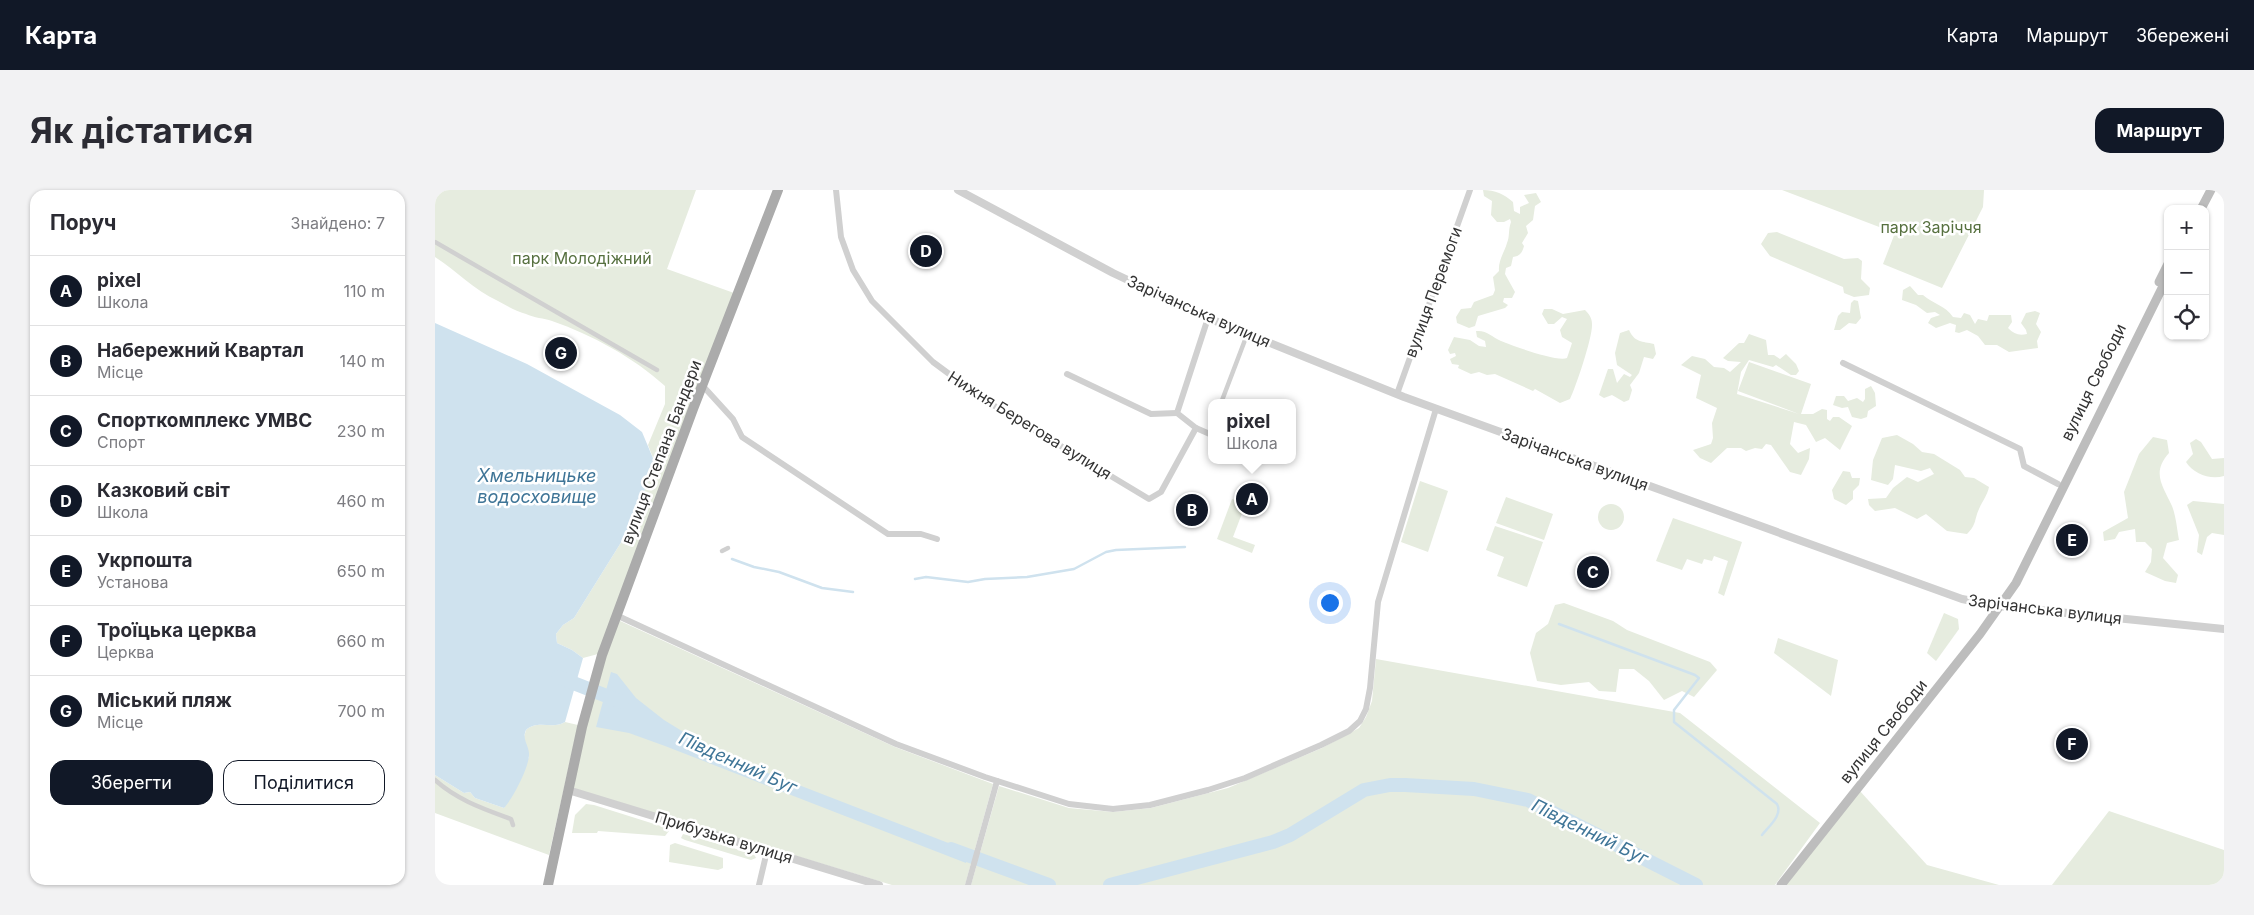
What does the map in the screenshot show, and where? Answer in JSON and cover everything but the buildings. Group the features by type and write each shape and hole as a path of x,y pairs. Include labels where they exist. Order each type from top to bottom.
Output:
{"main road":[{"name":"вулиця Степана Бандери","path":"549,885 582,727 602,655 702,385 779,190"},
{"path":"2197,205 2204,190"},
{"path":"2203,205 2211,190"},
{"name":"вулиця Свободи","path":"2107,393 2164,272"},
{"name":"вулиця Свободи","path":"1781,885 1980,634 2007,594 2010,581 2164,284"}],"street":[{"name":"Нижня Берегова вулиця","path":"836,190 841,237 853,270 872,301 933,362 983,399 1149,499 1156,496 1166,484 1196,428"},
{"name":"Зарічанська вулиця","path":"958,190 1113,273 1208,318 1436,409 1963,599 1999,606 2224,629"},
{"name":"вулиця Перемоги","path":"1397,394 1470,190"},
{"path":"435,242 657,370"},
{"path":"1177,414 1208,318"},
{"path":"1223,399 1245,340"},
{"path":"1843,363 2020,449 2024,466 2062,482"},
{"path":"1067,374 1151,414 1177,414 1196,428 1208,431"},
{"path":"702,385 733,419 742,437 888,534 921,534 937,539"},
{"path":"616,615 896,744 997,781 1069,804 1113,809 1150,805 1245,778 1321,745 1357,725 1363,716 1369,700 1378,602 1436,409"},
{"path":"722,551 728,548"},
{"path":"435,780 447,790 472,804 511,819 513,825"},
{"path":"968,885 997,781"},
{"name":"Прибузька вулиця","path":"568,790 879,885"},
{"path":"759,885 767,851"}],"green space":[{"name":"парк Молодіжний","path":"435,190 696,190 667,269 734,293 598,654 583,658 557,643 556,634 563,625 574,618 630,528 655,463 648,445 665,404 665,386 626,356 597,340 552,321 508,307 489,297 435,257"},
{"path":"1483,190 1499,193 1506,197 1513,202 1514,211 1520,214 1520,207 1529,203 1524,195 1536,193 1541,202 1535,206 1533,220 1526,226 1528,233 1522,243 1524,246 1522,251 1519,255 1513,257 1511,266 1506,268 1505,274 1515,292 1512,298 1504,298 1503,302 1508,305 1505,308 1478,316 1475,326 1469,328 1457,323 1456,317 1461,309 1471,308 1474,302 1493,295 1495,290 1493,277 1499,271 1500,260 1508,240 1511,222 1510,219 1504,222 1497,222 1491,215 1492,201 1484,196"},
{"name":"парк Заріччя","path":"1782,190 1984,190 1983,207 1942,288 1883,264 1895,233"},
{"path":"1777,232 1844,259 1858,258 1862,261 1861,279 1870,288 1869,295 1854,297 1844,293 1843,287 1770,256 1761,244 1768,233"},
{"path":"1910,286 1918,295 1923,295 1943,307 1953,317 1961,318 1964,313 1970,315 1975,324 1978,319 1987,321 1989,315 2011,315 2012,322 2008,328 2019,335 2027,334 2021,323 2026,313 2035,311 2040,313 2036,324 2041,332 2037,341 2038,348 2009,352 1997,345 1985,345 1978,336 1967,330 1959,333 1955,332 1956,325 1950,323 1936,328 1928,323 1931,318 1940,315 1935,312 1927,313 1916,305 1902,300 1903,290"},
{"path":"1854,300 1858,301 1861,318 1856,324 1849,323 1840,330 1834,330 1838,316 1842,312 1850,313 1851,303"},
{"path":"1544,309 1552,309 1563,314 1585,310 1591,320 1592,330 1587,350 1570,399 1560,403 1535,389 1533,391 1495,374 1487,375 1479,372 1471,374 1458,368 1459,365 1452,364 1450,359 1456,356 1455,353 1450,354 1448,350 1454,337 1470,340 1479,346 1486,347 1485,341 1477,337 1476,331 1486,333 1501,341 1535,353 1554,358 1567,358 1572,343 1562,337 1560,330 1567,319 1562,317 1554,324 1548,324 1542,314"},
{"path":"1629,330 1636,339 1654,344 1656,354 1653,359 1644,357 1639,373 1630,385 1632,390 1629,400 1624,402 1612,395 1604,398 1599,395 1608,369 1613,369 1617,383 1624,374 1630,377 1632,375 1617,365 1615,353 1620,333"},
{"path":"1749,334 1766,340 1768,355 1774,355 1780,359 1786,354 1796,364 1799,371 1796,375 1791,375 1776,365 1773,367 1749,360 1741,372 1737,394 1799,414 1738,391 1749,362 1811,384 1801,414 1813,414 1822,409 1827,410 1827,419 1830,421 1833,417 1839,417 1852,426 1840,450 1825,438 1816,442 1806,425 1794,422 1790,444 1798,453 1810,448 1809,459 1801,475 1790,472 1771,445 1766,444 1762,449 1755,448 1746,451 1741,448 1727,448 1711,463 1700,458 1693,450 1711,444 1713,438 1712,423 1717,408 1696,398 1701,375 1681,365 1692,356 1705,359 1714,367 1724,368 1730,372 1741,362 1728,361 1723,358 1739,343 1744,343"},
{"path":"1871,386 1875,393 1876,406 1868,411 1867,417 1861,419 1852,417 1848,407 1842,408 1833,405 1836,396 1844,396 1848,401 1857,398 1863,402 1865,399 1865,389"},
{"path":"1897,435 1913,444 1922,452 1934,454 1960,470 1965,477 1974,478 1989,487 1977,513 1974,525 1967,534 1947,531 1926,514 1917,519 1895,508 1875,511 1869,505 1868,499 1886,498 1893,488 1907,477 1918,482 1934,474 1930,468 1921,471 1895,465 1893,479 1888,485 1871,480 1873,460 1882,438"},
{"path":"2153,437 2167,440 2169,453 2161,467 2160,480 2173,510 2179,540 2167,543 2163,558 2178,575 2176,583 2165,581 2145,572 2151,562 2152,549 2145,542 2136,542 2135,529 2119,532 2115,539 2104,541 2103,532 2128,518 2124,492 2139,454"},
{"path":"2196,439 2201,442 2212,459 2224,458 2224,476 2213,477 2203,475 2189,466 2186,462 2193,454 2190,443"},
{"path":"1843,471 1850,472 1852,478 1860,478 1859,485 1853,491 1853,499 1846,505 1834,499 1832,490"},
{"path":"1420,481 1448,491 1428,552 1401,542"},
{"path":"1506,497 1553,514 1544,540 1496,523"},
{"path":"1232,499 1246,503 1233,537 1255,545 1252,553 1217,539"},
{"path":"2193,501 2224,504 2224,535 2212,533 2207,537 2202,555 2197,552 2199,535 2187,505"},
{"path":"1611,504 1620,508 1624,517 1620,526 1611,530 1602,526 1598,517 1602,508"},
{"path":"1673,518 1742,542 1724,596 1718,593 1728,561 1714,556 1712,561 1704,559 1702,564 1687,559 1682,570 1656,561"},
{"path":"1495,526 1543,542 1527,587 1497,576 1504,557 1486,550"},
{"path":"1564,603 1613,621 1627,630 1710,662 1717,670 1694,697 1682,691 1664,700 1649,681 1634,669 1619,669 1616,692 1599,691 1589,682 1561,685 1537,681 1530,653 1536,633 1548,624 1555,605"},
{"path":"1944,613 1958,619 1959,629 1936,661 1927,653"},
{"path":"618,620 895,747 993,784 965,885 892,885 572,788 598,682"},
{"path":"1778,638 1838,660 1831,696 1774,653"},
{"path":"1376,659 1680,713 1820,823 1775,885 971,885 999,786 1069,808 1113,812 1151,808 1228,788 1322,748 1359,728 1366,717 1372,701"},
{"path":"565,722 578,725 549,855 435,813 435,775 464,793 470,792 475,798 504,808 529,757 524,737 526,730 535,725 556,725"},
{"path":"1859,790 1927,865 1999,885 1784,885"},
{"path":"586,804 667,828 669,831 665,836 598,831 597,833 572,833 575,815"},
{"path":"2109,811 2224,850 2224,885 2052,885"},
{"path":"683,834 754,854 756,858 751,860 685,840 681,838"},
{"path":"675,843 723,858 723,868 718,870 669,862 670,845"}],"water":[{"name":"Хмельницьке водосховище","path":"435,323 527,364 620,415 642,432 655,463 630,528 574,618 563,625 556,634 557,643 583,658 565,722 556,725 535,725 526,730 525,739 529,759 516,790 504,808 475,798 470,792 464,793 435,775"},
{"path":"611,672 617,674 636,698 664,720 721,755 969,851 966,863 665,746 629,733 596,727"}],"waterway":[{"path":"915,579 926,577 968,582 985,579 1027,577 1074,569 1106,552 1116,550 1185,547"},
{"path":"732,559 754,567 779,572 822,588 853,592"},
{"path":"1559,624 1699,678 1674,710 1674,722 1777,804 1777,816 1762,835"},
{"name":"Південний Буг","path":"558,677 622,702"},
{"name":"Південний Буг","path":"1110,885 1273,842 1290,835 1364,790 1390,785 1474,789 1528,800 1696,885"},
{"name":"Південний Буг","path":"951,849 1049,885"}],"place":[{"name":"Казковий світ","path":"926,251"},
{"name":"Міський пляж","path":"561,353"},
{"name":"pixel","path":"1252,499"},
{"name":"Набережний Квартал","path":"1192,510"},
{"name":"Укрпошта","path":"2072,540"},
{"name":"Спорткомплекс УМВС","path":"1593,572"},
{"name":"Троїцька церква","path":"2072,744"}]}
